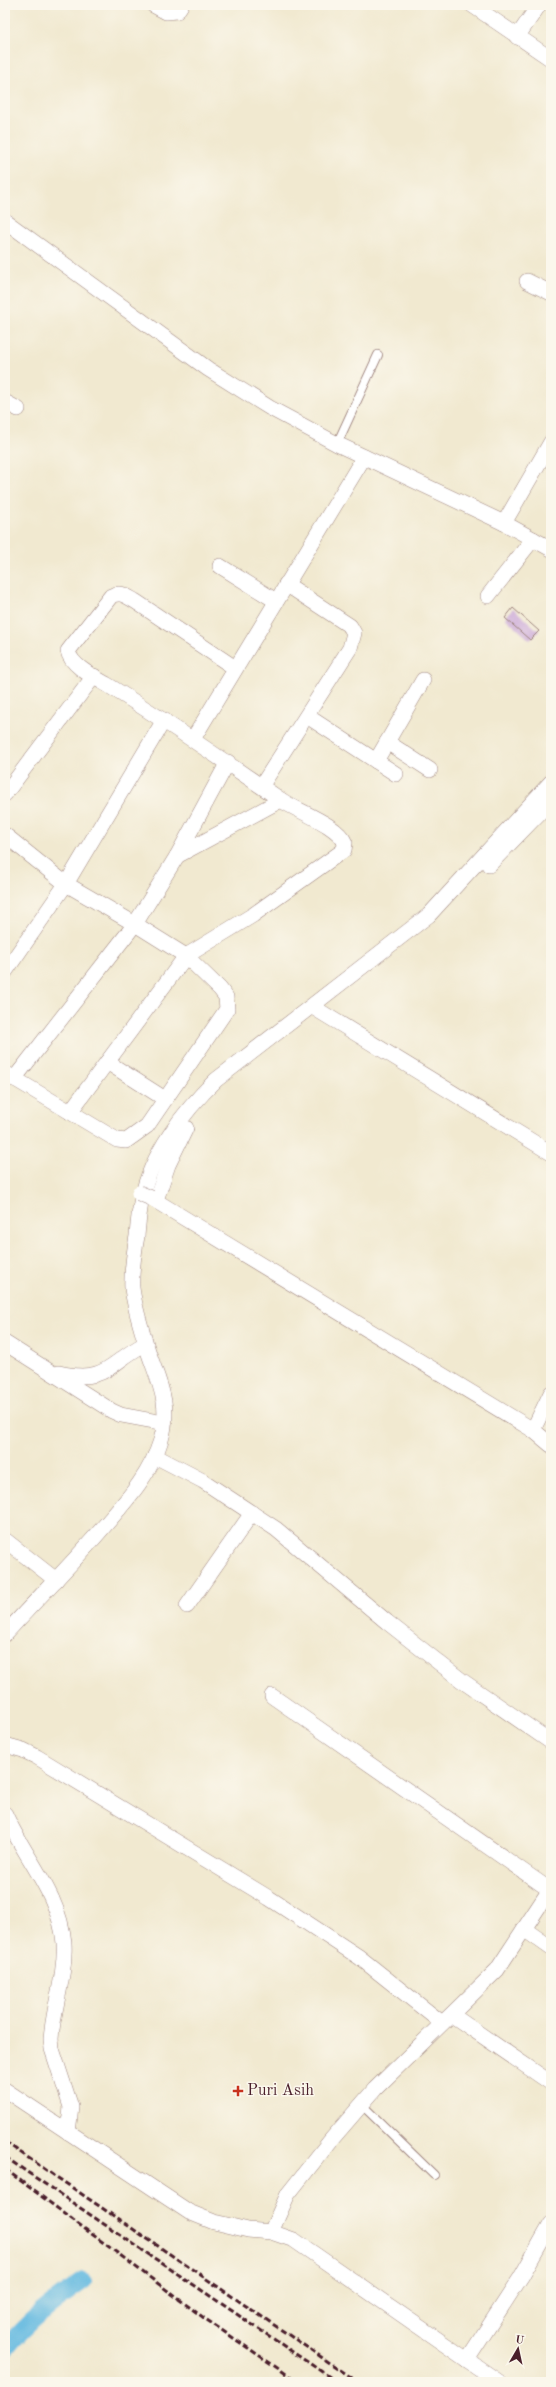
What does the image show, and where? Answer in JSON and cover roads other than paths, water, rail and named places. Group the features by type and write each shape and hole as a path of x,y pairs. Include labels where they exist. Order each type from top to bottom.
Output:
{"street":[{"path":"153,5 166,12 177,11 181,5"},
{"path":"472,5 516,37 551,59"},
{"path":"516,37 539,5"},
{"path":"5,221 208,369 301,426 504,523 551,549"},
{"path":"527,281 551,293"},
{"path":"5,402 18,409"},
{"path":"504,523 551,442"},
{"path":"193,739 364,457"},
{"path":"488,596 533,539"},
{"path":"220,566 276,601"},
{"path":"262,785 350,648 354,633 350,626 286,584"},
{"path":"70,1112 186,956 252,915 344,850 345,843 338,833 281,800 228,762 94,676 72,660 68,651 111,596 116,593 123,594 135,601 235,668"},
{"path":"5,794 94,676"},
{"path":"376,761 423,680"},
{"path":"307,716 396,774"},
{"path":"5,972 66,884 164,720"},
{"path":"387,742 430,770"},
{"path":"5,835 66,884 135,924 186,956 220,989 226,997 227,1009 147,1126 126,1141 117,1140 10,1076 135,924 178,856 228,762"},
{"path":"5,1634 135,1492 155,1456 164,1423 163,1389 145,1344 132,1287 150,1174 164,1146 191,1104 240,1060 429,915 551,782"},
{"path":"178,856 281,800"},
{"path":"147,1197 168,1165 180,1138 190,1122 210,1097 233,1075 432,918 466,888 551,800"},
{"path":"316,1009 551,1153"},
{"path":"107,1062 165,1099"},
{"path":"147,1197 533,1430 551,1445"},
{"path":"5,1343 121,1415 164,1423"},
{"path":"50,1372 75,1377 96,1376 114,1365 128,1353 145,1344"},
{"path":"533,1430 551,1393"},
{"path":"155,1456 203,1481 276,1529 387,1622 461,1680 551,1742"},
{"path":"187,1606 252,1513"},
{"path":"5,1540 56,1580"},
{"path":"271,2232 288,2194 361,2104 497,1970 550,1889 272,1696"},
{"path":"5,1745 23,1750 37,1757 269,1898 359,1957 447,2019 551,2083"},
{"path":"5,1814 47,1888 61,1928 64,1944 51,2039 52,2049 71,2107 68,2132"},
{"path":"524,1929 551,1948"},
{"path":"5,2090 189,2212 214,2222 242,2229 271,2232 294,2240 331,2264 499,2382"},
{"path":"467,2360 521,2277 551,2224"}],"lane":[{"path":"337,444 378,355"},
{"path":"361,2104 434,2175"}],"waterway":[{"path":"5,2349 23,2329 42,2312 83,2281"}],"railway":[{"path":"5,2142 358,2382"},
{"path":"5,2157 337,2382"},
{"path":"5,2169 204,2318 298,2382"}],"place":[{"name":"Puri Asih","path":"238,2091"}]}
